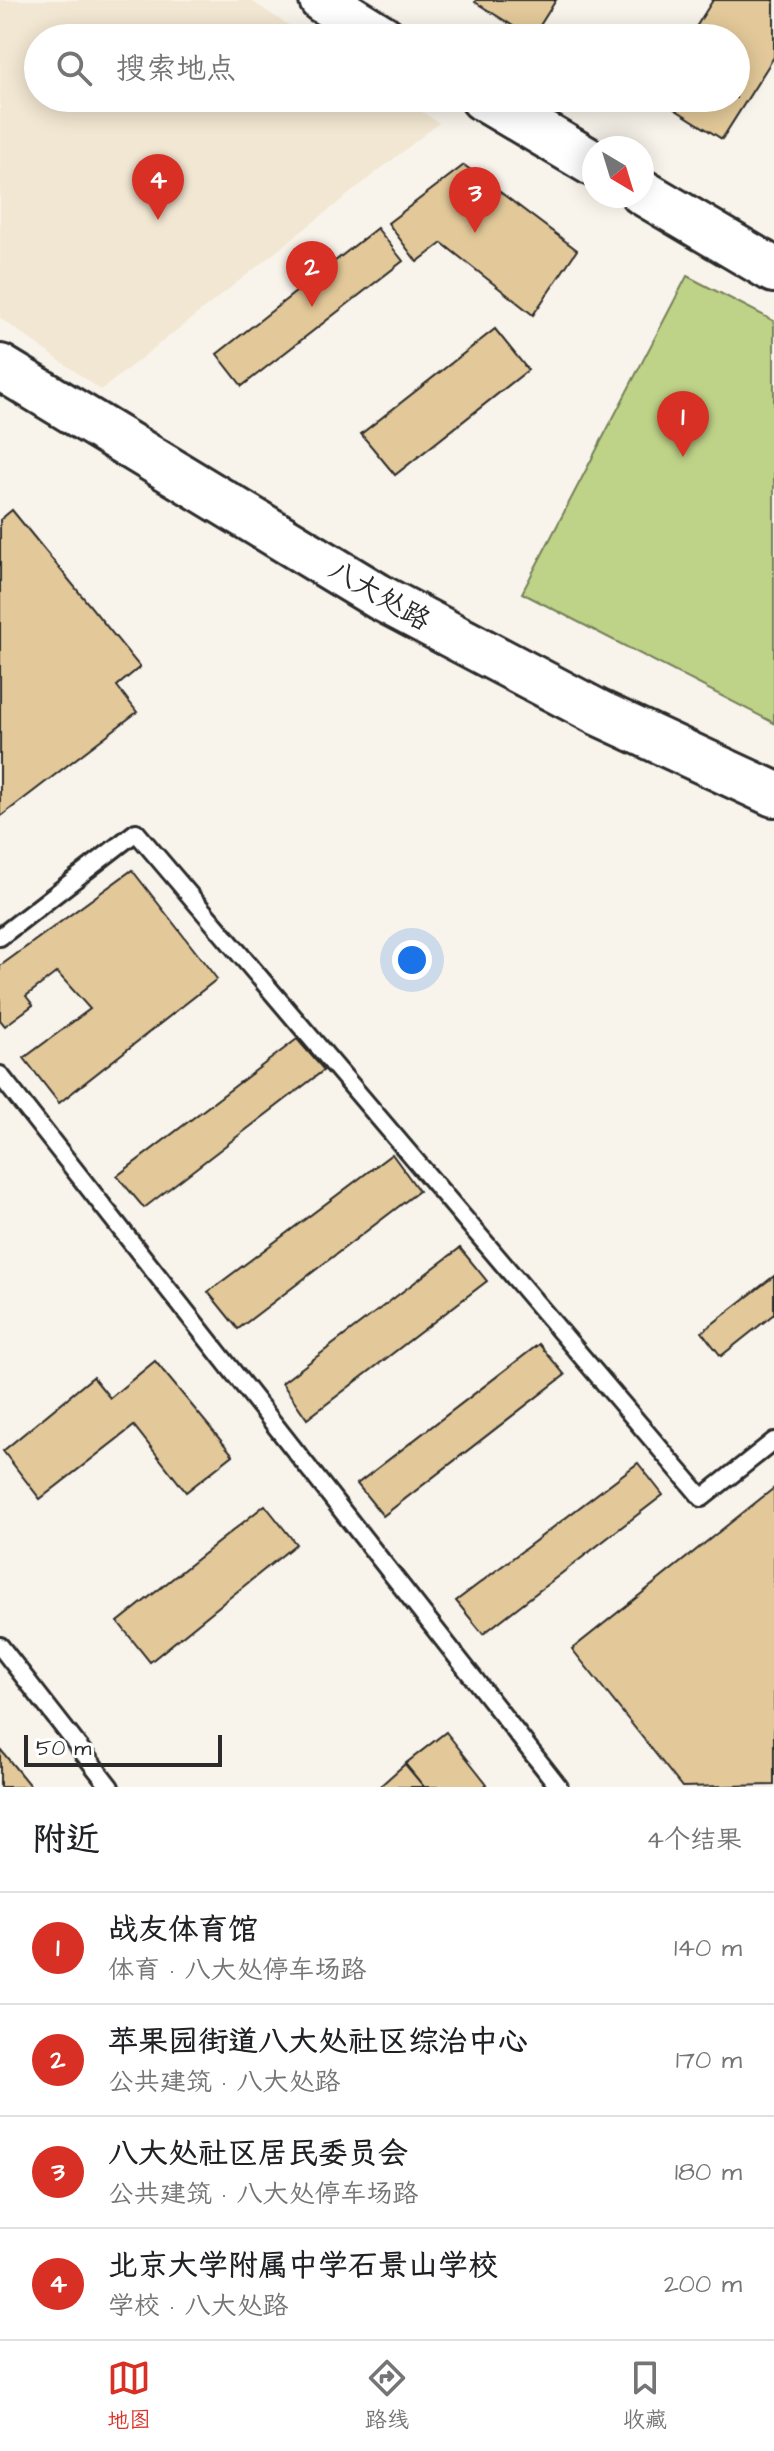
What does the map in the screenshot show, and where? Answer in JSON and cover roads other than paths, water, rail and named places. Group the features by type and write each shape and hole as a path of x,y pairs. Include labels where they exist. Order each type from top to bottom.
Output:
{"street":[{"path":"322,0 361,24"},
{"path":"507,112 582,157"},
{"path":"654,199 774,270"},
{"name":"八大处路","path":"0,367 381,598 599,713 774,794"}],"lane":[{"path":"0,937 136,832 702,1498 774,1441"},
{"path":"0,1075 559,1787"},
{"path":"0,1646 110,1787"}],"place":[{"name":"北京大学附属中学石景山学校","path":"158,220"},
{"name":"八大处社区居民委员会","path":"475,233"},
{"name":"苹果园街道八大处社区综治中心","path":"312,307"},
{"name":"战友体育馆","path":"683,457"}]}
